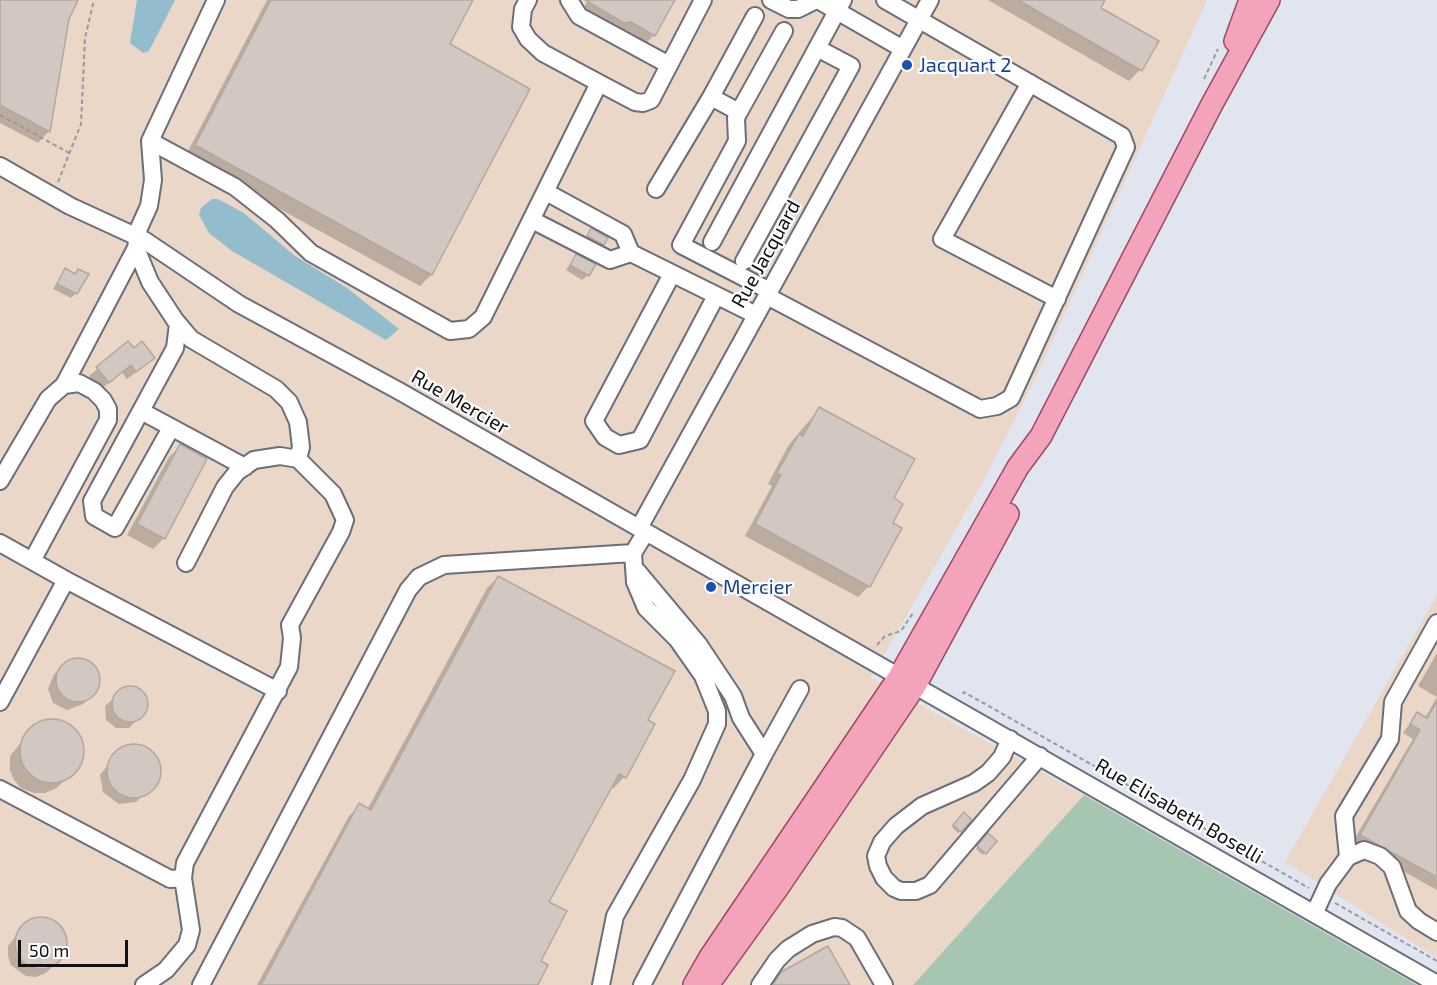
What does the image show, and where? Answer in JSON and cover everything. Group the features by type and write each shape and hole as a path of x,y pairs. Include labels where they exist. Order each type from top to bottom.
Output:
{"main road":[{"path":"1211,106 1250,0"},
{"path":"708,985 777,889 907,682 1004,521 1034,460 1041,436 1211,106 1269,0"},
{"path":"694,985 710,957 907,682"}],"street":[{"path":"0,481 48,399 64,385 136,242 149,206 153,180 150,141 216,0"},
{"path":"528,0 523,9 521,27 528,39 543,53 635,102 644,103 651,100 704,0"},
{"path":"568,0 579,16 669,65"},
{"path":"771,0 789,9 798,9 817,0 840,5 903,49"},
{"path":"784,31 736,118 737,141 681,244 981,409 998,406 1011,398 1126,147 1122,136 885,0"},
{"name":"Rue Jacquard","path":"634,560 643,530 756,315 930,0"},
{"path":"712,242 840,5"},
{"path":"656,189 711,97 755,16"},
{"path":"744,261 851,66 817,48"},
{"path":"1030,82 942,239 1057,299"},
{"path":"150,141 235,187 277,220 311,253 450,331 469,329 483,317 599,83"},
{"path":"711,97 739,112"},
{"path":"737,141 761,154"},
{"name":"Rue Mercier","path":"0,166 907,682"},
{"path":"546,192 623,234 631,253 756,315"},
{"path":"532,220 610,260 631,253"},
{"path":"136,242 150,282 191,339 276,389 289,402 298,422 302,447 298,459"},
{"path":"672,274 594,421 605,437 619,445 640,440 716,296"},
{"path":"171,428 115,528 94,516 92,501 175,348 178,324"},
{"path":"32,561 108,420 108,409 94,391 79,383 64,385"},
{"path":"141,411 244,467"},
{"path":"144,985 166,970 187,945 191,930 183,878 185,863 290,667 292,638 290,625 341,532 345,520 333,494 298,459 280,456 254,460 225,487 186,563"},
{"path":"0,543 278,691"},
{"path":"634,560 699,645 733,696 741,718 764,754"},
{"path":"201,985 408,590 419,577 444,565 634,560"},
{"path":"601,985 615,916 692,780 717,724 717,711 704,676 677,639 646,608 635,582 634,560"},
{"path":"0,702 66,580"},
{"path":"1348,857 1344,816 1390,739 1393,702 1437,623"},
{"name":"Rue Elisabeth Boselli","path":"907,682 1315,912 1437,984"},
{"path":"642,985 800,689"},
{"path":"1010,739 1002,757 988,773 974,783 922,806 896,826 882,842 876,856 878,866 884,878 894,888 901,891 916,891 930,885 1040,756"},
{"path":"0,789 170,879 183,878"},
{"path":"1315,912 1322,895 1348,857 1364,850 1380,856 1392,867 1408,911 1437,932"},
{"path":"760,985 777,960 788,949 812,934 834,927 842,928 856,938 884,985"}],"path":[{"path":"50,194 71,154 81,124 85,38 94,0"},
{"path":"1203,82 1222,40"},
{"path":"0,115 71,154"},
{"path":"867,659 880,639 901,631 919,604"},
{"path":"955,708 964,692 1437,961"}],"shaded area":[{"path":"0,0 1207,0 1036,377 985,478 871,678 1084,795 913,985 0,985"},
{"path":"1437,595 1437,958 1285,862"}],"green space":[{"path":"1084,795 1417,985 913,985"}],"water":[{"path":"137,0 175,0 149,51 143,53 130,43"},
{"path":"212,199 218,199 244,213 295,256 347,288 399,329 386,340 232,251 209,233 199,215 201,208"}],"building":[{"path":"0,0 78,0 69,19 50,132 0,105"},
{"path":"271,0 473,0 450,44 530,89 432,275 195,145"},
{"path":"585,0 675,0 655,36 631,22 624,23"},
{"path":"1018,0 1105,0 1101,8 1159,41 1142,71"},
{"path":"591,228 608,238 604,245 587,236"},
{"path":"576,254 596,264 589,276 570,265"},
{"path":"65,268 75,274 78,269 89,274 77,294 57,284"},
{"path":"128,341 134,348 142,341 155,358 136,372 131,365 109,383 96,367"},
{"path":"819,407 915,459 894,498 903,504 893,523 902,528 870,587 755,524 781,475 777,473 799,434 803,436"},
{"path":"180,444 207,459 165,539 137,524"},
{"path":"498,576 675,671 648,720 655,724 626,778 619,774 549,902 567,911 541,961 548,965 538,985 261,985 359,803 371,810"},
{"path":"78,658 87,659 94,664 99,671 99,689 94,696 87,701 78,702 69,701 62,696 57,689 56,680 57,671 62,664 69,659"},
{"path":"130,686 143,691 148,704 143,717 130,722 117,717 112,704 117,691"},
{"path":"1437,701 1437,877 1360,835 1420,730 1410,724 1417,712 1427,718"},
{"path":"52,719 70,724 75,728 79,733 84,751 79,769 75,774 70,778 52,783 34,778 29,774 25,769 20,751 25,733 29,728 34,724"},
{"path":"134,744 144,746 153,752 159,761 161,771 159,781 153,790 144,796 134,798 124,796 115,790 109,781 107,771 109,761 115,752 124,746"},
{"path":"964,812 972,820 961,832 953,825"},
{"path":"988,833 997,841 986,854 977,846"},
{"path":"36,917 46,917 55,921 63,929 67,943 63,957 55,965 46,969 36,969 27,965 19,957 15,948 15,938 19,929 27,921"},
{"path":"828,946 850,985 773,985 781,972"}],"place":[{"name":"Jacquart 2","path":"907,65"},
{"name":"Mercier","path":"711,587"}]}
